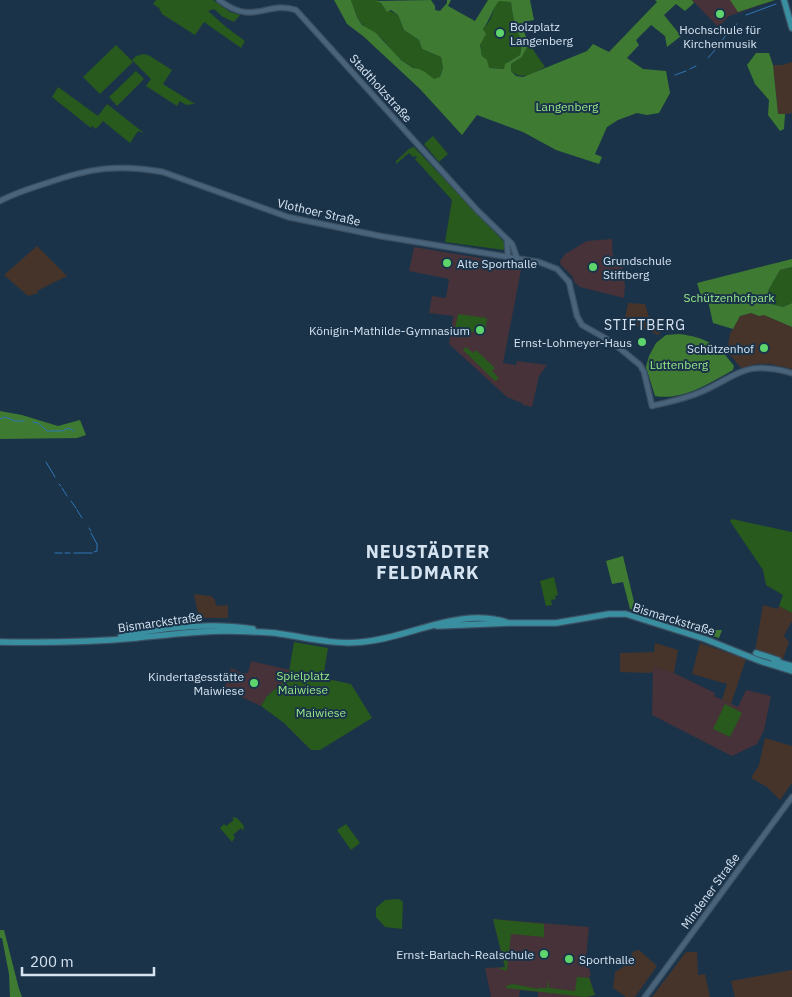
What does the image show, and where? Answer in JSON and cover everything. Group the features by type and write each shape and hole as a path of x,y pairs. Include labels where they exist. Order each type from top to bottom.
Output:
{"main road":[{"path":"784,0 792,28"},
{"name":"Bismarckstraße","path":"0,642 66,642 107,639 193,625 241,627 330,642 350,643 373,641 415,630 451,625 556,623 609,614 626,614 669,627 792,671"},
{"name":"Bismarckstraße","path":"741,653 792,665"},
{"path":"756,653 792,665"}],"street":[{"name":"Stadtholzstraße","path":"219,0 239,11 248,11 275,2 296,10 477,210 512,244 517,258"},
{"name":"Vlothoer Straße","path":"0,202 31,188 84,171 107,168 146,169 181,178 288,218 380,236 539,262 557,269 566,277 572,289 575,310 582,325 616,345 642,368 652,406 698,393 744,370 768,368 792,373"},
{"path":"507,240 508,257"},
{"name":"Mindener Straße","path":"645,997 792,797"}],"shaded area":[{"name":"Hochschule für Kirchenmusik","path":"692,0 775,0 729,16 718,27"},
{"path":"792,62 792,113 778,115 773,65 783,65"},
{"name":"Grundschule Stiftberg","path":"612,239 613,262 622,263 625,286 624,298 580,287 561,265 560,261 565,254 587,241"},
{"path":"37,246 67,276 37,291 38,293 28,296 4,275"},
{"name":"Königin-Mathilde-Gymnasium","path":"414,247 522,265 503,363 516,365 517,361 547,365 539,376 532,407 507,397 449,344 453,316 429,313 432,296 446,298 449,279 409,271"},
{"path":"628,303 645,304 651,324 660,333 658,335 643,328 624,323"},
{"path":"751,313 759,316 764,315 792,327 792,369 770,364 756,364 741,368 727,351 730,334 740,316"},
{"path":"194,594 211,596 215,600 216,606 228,605 228,618 199,618"},
{"path":"763,605 777,609 779,606 792,613 792,621 784,636 789,642 783,659 755,651"},
{"path":"655,643 678,650 674,673 653,667 653,672 650,673 620,672 620,653 654,652"},
{"path":"700,643 746,659 731,704 722,700 727,684 692,674"},
{"name":"Kindertagesstätte Maiwiese","path":"251,661 290,670 288,678 267,696 261,706 224,689 231,668 242,673 248,673"},
{"path":"653,667 674,673 715,693 714,696 738,707 746,690 771,696 764,730 757,744 732,756 652,715"},
{"path":"765,738 792,746 792,783 780,800 767,787 751,778 759,765"},
{"name":"Ernst-Barlach-Realschule","path":"493,919 589,927 586,959 595,995 588,997 538,997 538,992 520,990 519,997 491,997 485,968 505,967"},
{"path":"639,950 657,966 635,997 626,997 613,988 615,972 623,967 634,951"},
{"path":"686,952 697,952 698,975 705,974 710,997 652,997"},
{"path":"792,970 792,997 735,997 731,981"}],"green space":[{"path":"156,0 213,0 230,12 240,15 234,22 223,17 214,9 208,11 245,41 241,48 204,22 195,35 162,14 159,8 153,4"},
{"name":"Langenberg","path":"334,0 351,0 362,25 376,33 401,60 413,68 425,72 434,79 440,77 443,68 441,57 422,49 419,40 404,30 398,15 391,10 387,12 381,3 376,1 431,0 435,10 440,11 447,3 447,0 451,0 448,6 475,21 488,0 530,0 534,20 523,22 524,32 529,44 522,57 511,64 511,71 516,76 523,77 587,51 593,44 609,52 657,2 655,0 692,0 694,3 685,11 676,4 664,15 681,36 667,47 665,36 651,25 636,40 639,45 627,58 643,69 666,71 670,93 659,113 647,115 637,113 618,120 607,127 595,154 602,157 599,164 556,150 523,132 477,115 462,135 420,89 363,36 347,24","holes":["499,1 511,2 514,21 521,41 520,55 505,64 504,69 489,68 487,60 482,56 480,45 486,34 483,29"]},
{"path":"351,0 377,0 382,3 384,8 398,15 404,30 419,40 422,49 441,57 443,68 440,77 434,80 400,59 378,35 362,24 357,17"},
{"path":"499,0 511,2 521,44 520,55 508,62 505,69 488,68 488,64 482,56 480,45 483,29 490,20"},
{"path":"730,0 775,0 738,12"},
{"path":"529,44 545,67 528,75 515,74 511,71 511,64 522,57"},
{"path":"116,45 133,62 100,94 83,77"},
{"path":"756,53 769,53 773,65 778,114 785,114 784,129 780,131 768,115 769,100 755,84 747,65"},
{"path":"144,54 172,70 163,84 195,104 186,105 180,101 177,106 146,86 151,79 132,60 136,56"},
{"path":"136,71 144,79 117,106 109,97"},
{"path":"58,87 98,116 107,104 144,133 138,131 130,143 103,121 96,129 92,126 91,128 52,97"},
{"path":"433,136 448,154 439,162 424,144"},
{"path":"414,147 504,242 504,250 445,242 452,200 415,159 416,156 413,157 409,153 396,164 396,161"},
{"name":"Schützenhofpark","path":"792,259 792,267 780,270 768,291 772,296 767,303 783,307 792,303 792,327 764,315 759,316 751,313 740,316 733,329 713,323 707,296 701,296 697,283"},
{"path":"792,267 792,303 783,307 767,303 772,296 768,291 780,270"},
{"path":"458,314 487,318 485,334 455,329"},
{"name":"Luttenberg","path":"679,334 696,337 717,347 734,366 733,370 696,390 675,396 655,396 646,367 649,356 656,343 666,335"},
{"path":"466,347 473,353 476,350 495,368 492,371 499,378 495,381 463,350"},
{"path":"0,411 22,415 58,426 80,420 86,435 77,438 0,439"},
{"path":"732,519 792,532 792,613 779,606 783,595 766,585 763,570 730,521"},
{"path":"623,556 635,606 691,624 708,625 708,630 722,630 719,638 630,609 623,582 612,584 606,561"},
{"path":"554,577 558,595 555,596 556,599 551,600 552,605 546,606 540,581"},
{"name":"Maiwiese","path":"294,642 328,648 323,678 351,684 372,718 320,750 311,750 284,723 261,706 267,696 288,678"},
{"path":"725,704 742,713 730,737 713,729"},
{"path":"232,817 237,818 244,826 243,831 241,828 233,835 235,837 232,842 220,828 234,820"},
{"path":"346,824 360,843 351,850 337,830"},
{"path":"399,899 403,902 402,929 385,927 376,917 376,908 385,900"},
{"path":"493,919 544,924 544,937 511,934 507,971 498,968 505,967"},
{"path":"0,930 4,930 22,997 10,997 9,974 2,938 0,938"},
{"path":"577,977 589,978 595,995 585,997 506,988 506,986 513,984 538,989 547,988 549,979 549,988 575,991"}],"waterway":[{"path":"746,15 776,4"},
{"path":"731,28 737,24"},
{"path":"721,42 726,35"},
{"path":"708,58 715,50"},
{"path":"690,69 696,66"},
{"path":"675,75 686,71"},
{"path":"0,419 5,417 15,421 24,421"},
{"path":"33,422 38,423 47,431 62,431 69,428 74,431"},
{"path":"46,462 55,477"},
{"path":"62,488 67,496"},
{"path":"71,501 76,508"},
{"path":"77,510 82,518"},
{"path":"91,533 97,544 97,551 94,552"},
{"path":"55,553 62,553"},
{"path":"65,553 70,553"},
{"path":"74,553 92,553"}],"place":[{"name":"Hochschule für Kirchenmusik","path":"720,14"},
{"name":"Bolzplatz Langenberg","path":"500,33"},
{"name":"Alte Sporthalle","path":"447,263"},
{"name":"Grundschule Stiftberg","path":"593,267"},
{"name":"Königin-Mathilde-Gymnasium","path":"480,330"},
{"name":"Ernst-Lohmeyer-Haus","path":"642,342"},
{"name":"Schützenhof","path":"764,348"},
{"name":"Kindertagesstätte Maiwiese","path":"254,683"},
{"name":"Ernst-Barlach-Realschule","path":"544,954"},
{"name":"Sporthalle","path":"569,959"}],"district":[{"name":"STIFTBERG","path":"645,325"},
{"name":"NEUSTÄDTER FELDMARK","path":"428,561"}],"park label":[{"name":"Spielplatz Maiwiese","path":"303,682"}]}
